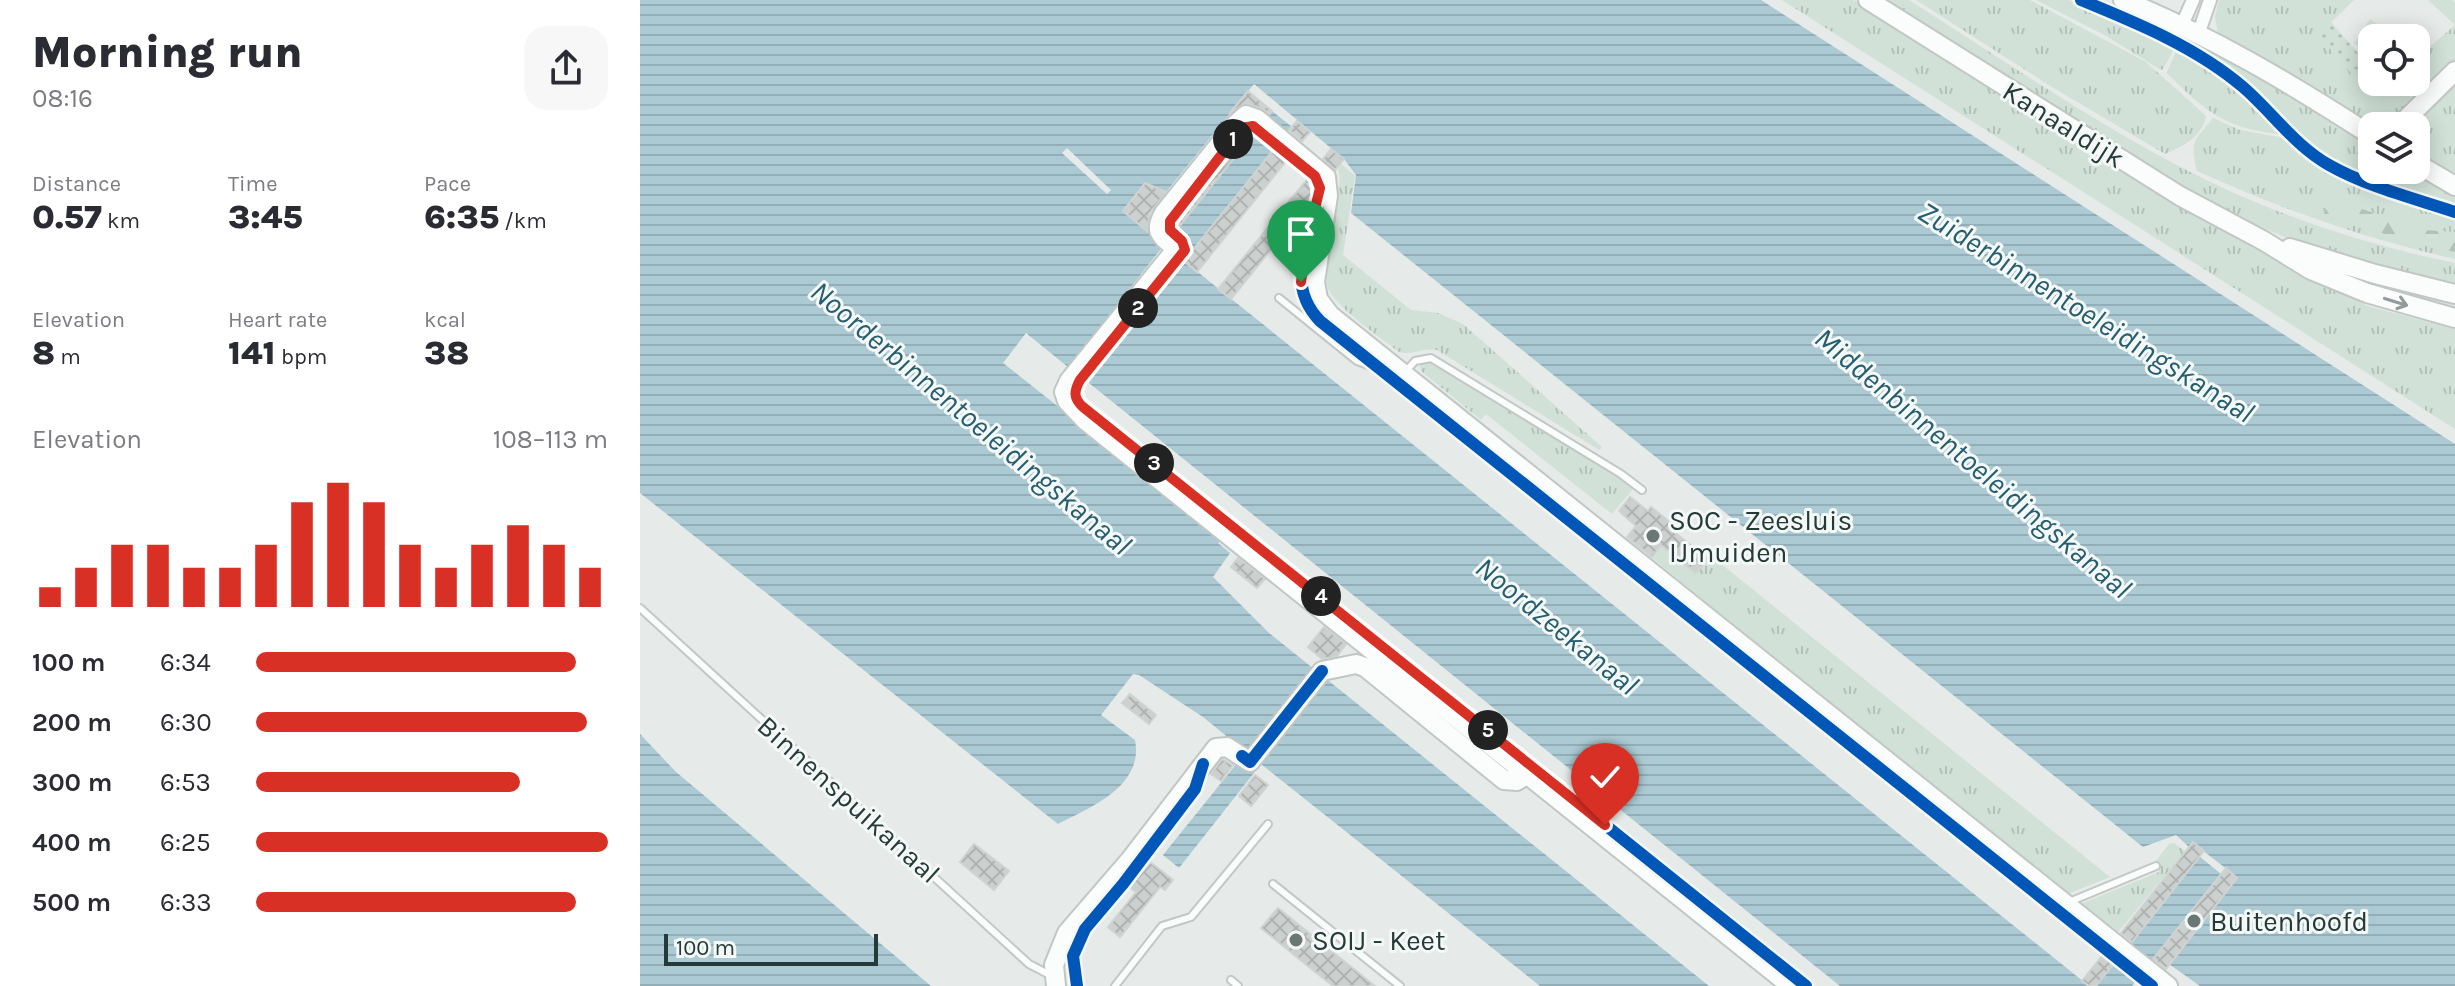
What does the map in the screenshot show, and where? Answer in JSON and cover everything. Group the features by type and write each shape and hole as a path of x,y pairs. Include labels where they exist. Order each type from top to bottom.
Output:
{"street":[{"name":"Kanaaldijk","path":"1868,0 2180,196 2337,283 2455,318"},
{"path":"2123,0 2190,28 2358,128"},
{"path":"2190,28 2193,0"},
{"path":"2190,28 2210,0"},
{"path":"2413,112 2455,71"},
{"path":"1791,986 1086,421 1067,401 1064,392 1075,376 1173,253 1173,246 1159,234 1157,227 1164,213 1246,115 1257,119 1326,177 1328,196 1315,282 1318,299 1330,315 2168,986"},
{"path":"2430,171 2455,186"},
{"name":"Kanaaldijk","path":"2264,241 2455,294"},
{"path":"1055,981 1057,953 1067,933 1130,860 1216,748 1227,747 1250,762 1322,671 1356,664 1365,667 1504,780 1517,781 1527,774"}],"lane":[{"path":"1279,298 1357,361 1382,370 1398,369 1431,358 1642,490"},
{"name":"Binnenspuikanaal","path":"640,608 1029,964 1055,981"},
{"path":"1115,986 1162,926 1191,917 1268,824"},
{"path":"2066,904 2156,866"},
{"path":"1273,884 1400,986"},
{"path":"1231,980 1238,986"}],"green space":[{"path":"1782,0 1854,0 2189,210 2367,306 2455,329 2455,429"},
{"path":"1883,0 1909,0 2102,123 2223,188 2337,232 2455,263 2455,289 2324,254 2245,220 2186,189"},
{"path":"1916,0 2030,0 2146,62 2206,116 2204,123 2190,140 2165,154 2052,87"},
{"path":"2036,0 2069,0 2129,25 2174,49 2161,70 2106,36"},
{"path":"2219,0 2354,0 2318,35 2358,81 2358,96 2420,96 2404,112 2358,112 2358,117 2218,32 2215,17"},
{"path":"2428,0 2452,0 2455,3 2455,25"},
{"path":"2331,22 2358,53 2358,81 2318,35"},
{"path":"2455,25 2455,62 2430,87 2430,47"},
{"path":"2197,44 2234,61 2358,133 2358,172 2328,159 2302,140 2256,93 2196,50"},
{"path":"2179,50 2230,81 2286,135 2233,124 2194,99 2167,73"},
{"path":"2455,81 2455,178 2430,163 2430,112 2423,112"},
{"path":"2213,118 2240,130 2290,139 2316,161 2358,184 2455,216 2455,259 2324,222 2197,171 2194,147"},
{"path":"1341,164 1355,176 1343,255 1411,310 1438,313 1463,324 1602,447 1599,450 1437,350 1399,352 1341,306 1329,290 1326,267"},
{"path":"2430,178 2455,191 2455,207 2388,184 2430,184"},
{"path":"2332,199 2425,230 2455,232 2455,252 2391,236 2324,214"},
{"path":"1426,361 1436,364 1633,489 1612,514 1486,414 1481,420 1421,371 1420,365"},
{"path":"1662,545 1695,572 1710,555 2110,877 2065,895 1646,553 1650,549 1656,553"},
{"path":"2174,843 2185,851 2115,936 2078,905 2159,872 2155,862 2169,844"}],"water":[{"path":"640,0 1761,0 2455,444 2455,986 2200,986 2169,964 2237,877 2193,843 2189,847 2176,835 2143,847 1351,213 1356,175 1344,159 1254,84 1166,192 1145,183 1123,211 1164,245 1068,367 1026,333 1003,363 1223,537 1218,543 1230,553 1213,577 1269,633 1709,986 1540,986 1261,764 1179,868 1163,855 1246,752 1203,717 1139,675 1133,674 1101,715 1135,740 1136,756 1131,770 1112,793 1058,824 640,493","holes":["1067,148 1111,190 1107,194 1062,153"]},
{"name":"Noordzeekanaal","path":"1272,111 1292,127 1184,261 2089,986 1840,986 1084,379 1181,259 1164,245"},
{"path":"640,734 676,772 931,986 640,986"},
{"path":"2199,856 2221,874 2132,986 2096,986"}],"building":[{"path":"1248,91 1272,111 1270,114 1245,103 1229,114"},
{"path":"1297,121 1310,132 1302,141 1289,130"},
{"path":"1249,129 1254,133 1175,232 1171,227 1174,220"},
{"path":"1274,149 1287,160 1197,272 1184,261"},
{"path":"1331,149 1344,159 1335,170 1323,159"},
{"path":"1308,178 1315,183 1316,194 1231,299 1218,289"},
{"path":"1145,183 1166,192 1150,213 1147,231 1123,211"},
{"name":"SOC - Zeesluis IJmuiden","path":"1630,497 1648,511 1651,507 1676,527 1673,531 1708,559 1696,573 1661,545 1652,557 1627,537 1636,526 1619,511"},
{"path":"1238,558 1265,579 1257,588 1231,567"},
{"path":"1324,627 1346,644 1337,656 1322,659 1308,647"},
{"path":"1130,694 1156,715 1149,724 1122,703"},
{"path":"1222,759 1233,765 1221,781 1211,774"},
{"path":"1255,775 1268,785 1251,806 1239,796"},
{"path":"2193,842 2204,851 2132,942 2121,933"},
{"path":"974,844 1009,871 994,890 960,862"},
{"path":"1150,862 1173,880 1165,890 1160,887 1120,937 1108,927 1136,892 1129,887"},
{"path":"2226,868 2237,878 2166,969 2153,959"},
{"name":"SOIJ - Keet","path":"1278,908 1375,986 1333,986 1309,967 1261,928"},
{"path":"2106,951 2117,960 2096,986 2089,986 2082,981"}],"cycle path":[{"path":"2081,0 2144,27 2206,60 2243,87 2294,139 2329,165 2375,186 2455,212"},
{"path":"1806,986 1079,403 1075,391 1080,380 1185,250 1182,241 1170,230 1170,221 1242,128 1253,126 1315,176 1319,193 1317,210 1302,264 1302,283 1307,302 1320,321 2152,986"},
{"path":"1242,756 1250,762 1322,671"},
{"path":"1077,986 1073,956 1085,929 1195,789 1203,764"}],"place":[{"name":"SOC - Zeesluis IJmuiden","path":"1653,536"},
{"name":"Buitenhoofd","path":"2194,921"},
{"name":"SOIJ - Keet","path":"1296,940"}],"route":[{"path":"1301,282 1320,188 1315,176 1253,126 1246,126 1170,221 1170,230 1182,241 1185,250 1080,380 1075,398 1605,825"}],"water label":[{"name":"Zuiderbinnentoeleidingskanaal","path":"2086,312"},
{"name":"Noorderbinnentoeleidingskanaal","path":"971,418"},
{"name":"Middenbinnentoeleidingskanaal","path":"1973,463"}]}
